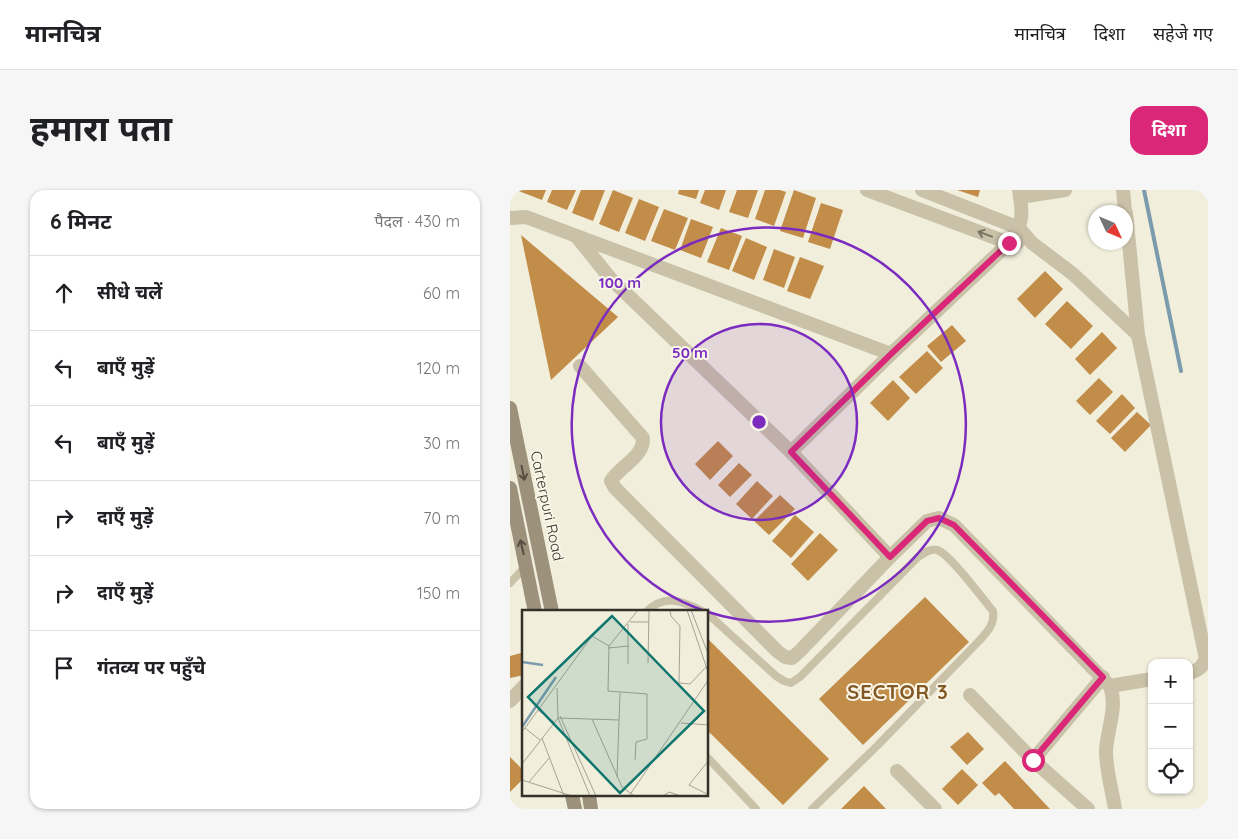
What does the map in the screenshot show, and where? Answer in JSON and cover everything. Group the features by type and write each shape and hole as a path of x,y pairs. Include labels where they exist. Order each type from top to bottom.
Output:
{"main road":[{"name":"Carterpuri Road","path":"510,408 552,610"},
{"path":"510,488 535,610"},
{"path":"572,796 575,809"},
{"path":"588,796 591,809"}],"street":[{"path":"867,190 1009,243 1032,243"},
{"path":"922,190 1019,228 1032,243 1073,274 1138,335"},
{"path":"791,452 891,354 1009,243 1019,228 1022,215 1019,193 1065,190"},
{"path":"1123,190 1124,205"},
{"path":"510,218 526,217 891,354"},
{"path":"577,236 610,278 791,452 890,557"},
{"path":"1129,250 1138,335 1206,658 1203,666 1193,672"},
{"path":"580,366 643,438 643,444 639,453 615,474 611,481 615,488 784,657 792,658 799,652 927,521 939,518 954,525 1107,681 1114,694 1106,750 1115,809"},
{"path":"1033,760 1107,681 1148,679"},
{"path":"510,700 522,688"},
{"path":"970,695 1033,760 1088,809"},
{"path":"898,771 935,809"}],"lane":[{"path":"709,615 776,676 792,683 918,557 928,551 937,550 947,556 993,611 994,619 992,625 978,642 877,746 812,809"},
{"path":"510,583 525,567"},
{"path":"648,610 652,605 664,601 683,601 700,610"},
{"path":"709,759 756,809"}],"building":[{"path":"516,190 546,190 542,200"},
{"path":"552,190 576,190 567,210 547,202"},
{"path":"581,190 605,190 593,221 572,213"},
{"path":"613,190 633,198 619,232 599,224"},
{"path":"679,190 699,190 696,199 678,194"},
{"path":"705,190 726,190 719,210 700,203"},
{"path":"737,190 758,190 748,218 729,212"},
{"path":"765,190 786,192 774,226 755,219"},
{"path":"794,190 816,198 803,238 780,231"},
{"path":"957,190 980,190 978,197"},
{"path":"639,199 659,207 645,241 625,233"},
{"path":"821,203 843,210 830,249 808,242"},
{"path":"664,209 688,218 675,250 651,241"},
{"path":"691,219 713,227 701,258 680,250"},
{"path":"721,228 742,236 729,270 707,262"},
{"path":"521,235 618,317 551,380"},
{"path":"746,238 767,247 754,280 732,271"},
{"path":"774,249 795,257 784,288 763,280"},
{"path":"800,257 824,266 810,299 787,291"},
{"path":"1045,271 1063,289 1035,318 1017,299"},
{"path":"1067,301 1093,326 1071,349 1045,324"},
{"path":"952,325 966,341 941,362 927,346"},
{"path":"1102,332 1117,348 1090,375 1075,359"},
{"path":"927,351 943,368 916,394 899,377"},
{"path":"1099,378 1113,392 1090,415 1076,401"},
{"path":"893,380 910,398 888,421 870,403"},
{"path":"1122,394 1135,408 1110,434 1096,421"},
{"path":"1137,412 1151,425 1125,452 1111,438"},
{"path":"718,441 733,456 710,480 695,464"},
{"path":"739,463 752,475 730,497 718,485"},
{"path":"757,481 773,496 752,519 736,504"},
{"path":"780,495 795,509 769,535 754,521"},
{"path":"795,515 814,532 791,558 772,541"},
{"path":"820,533 838,550 808,581 791,564"},
{"path":"925,597 969,642 863,745 819,699"},
{"path":"709,640 829,759 783,805 709,732"},
{"path":"521,653 522,675 510,678 510,656"},
{"path":"968,732 984,749 967,765 950,747"},
{"path":"510,757 522,769 522,780 510,792"},
{"path":"1005,761 1050,809 1014,809 999,793 995,796 982,783"},
{"path":"962,769 978,785 958,805 942,789"},
{"path":"864,786 886,809 841,809"}],"waterway":[{"path":"1144,190 1181,371"}],"district":[{"name":"SECTOR 3","path":"898,692"}],"route":[{"path":"1009,243 891,354 791,452 890,557 927,521 939,518 954,525 1103,677 1033,760"}]}
